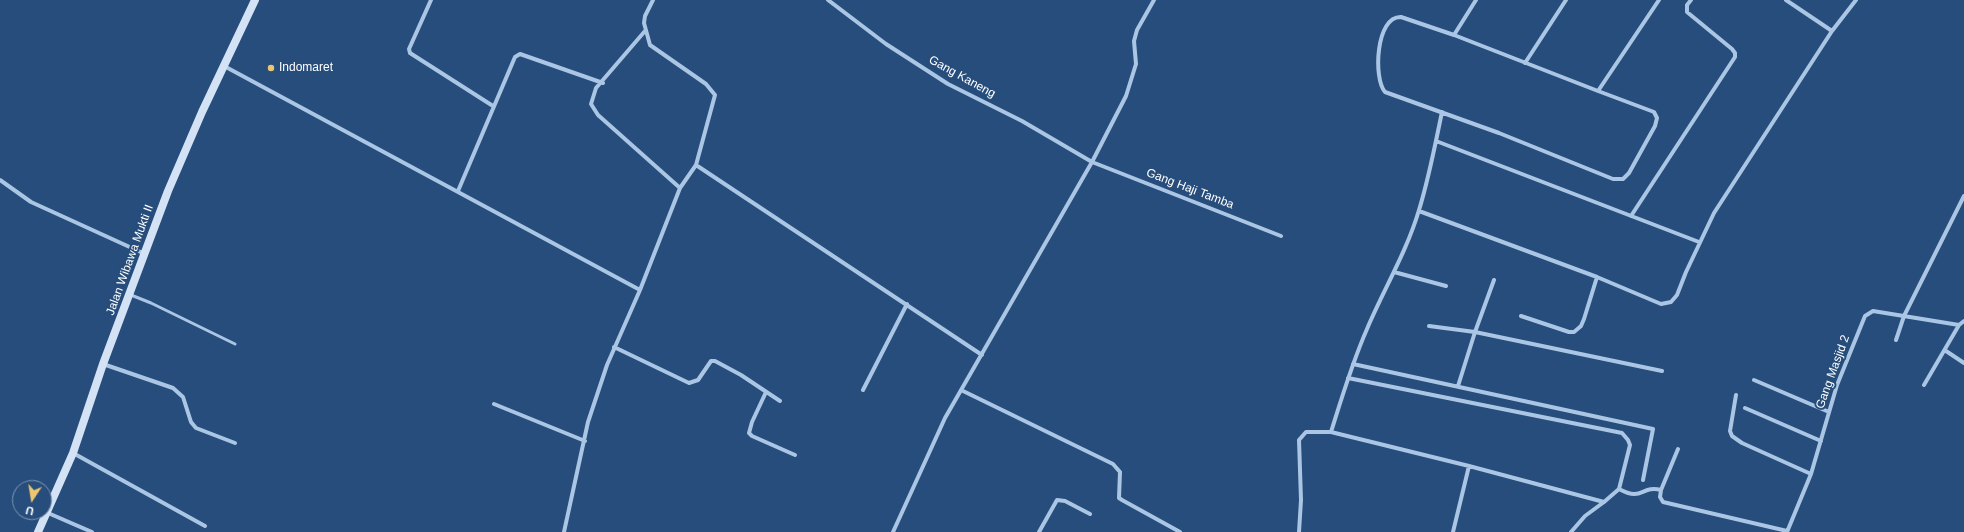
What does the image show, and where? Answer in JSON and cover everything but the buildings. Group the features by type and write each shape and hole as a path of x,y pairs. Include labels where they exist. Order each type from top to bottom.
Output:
{"main road":[{"name":"Jalan Wibawa Mukti II","path":"52,503 73,453 103,364 131,295 168,191 223,66 255,0"},
{"name":"Jalan Wibawa Mukti II","path":"38,532 44,520"}],"street":[{"path":"431,0 410,49 410,53 414,57 493,106"},
{"path":"564,532 588,422 614,347 640,290 680,188 696,165 714,103 713,91 706,84 653,49 650,45 646,31 645,16 653,0"},
{"name":"Gang Kaneng","path":"828,0 886,44 948,84 1022,121 1092,162"},
{"path":"893,532 945,418 1092,162 1126,96 1136,64 1134,41 1137,30 1154,0"},
{"path":"1454,35 1476,0"},
{"path":"1525,63 1566,0"},
{"path":"1598,92 1659,0"},
{"path":"1631,216 1735,57 1735,53 1732,49 1687,12 1687,5 1691,0"},
{"path":"1786,0 1832,31"},
{"path":"1419,211 1597,277 1661,304 1671,302 1677,295 1699,242 1718,206 1832,31 1856,0"},
{"path":"1397,17 1454,35 1525,63 1654,112 1657,118 1655,126 1629,173 1623,178 1613,179 1499,133 1385,92 1380,82 1378,48 1385,29 1397,17"},
{"path":"646,31 603,83 596,88 591,104 598,115 680,188"},
{"path":"458,191 511,63 520,54 603,83"},
{"path":"223,66 640,290"},
{"path":"1331,432 1348,378 1367,328 1394,272 1419,211 1433,158 1442,112"},
{"path":"1436,141 1699,242"},
{"name":"Gang Haji Tamba","path":"1092,162 1281,236"},
{"path":"696,165 982,355"},
{"path":"0,180 31,202 145,254"},
{"path":"1896,340 1904,316 1964,196"},
{"path":"1394,272 1446,286"},
{"path":"1521,316 1569,332 1574,332 1581,326 1584,319 1597,277"},
{"path":"1458,386 1475,332 1494,280"},
{"path":"863,390 907,304"},
{"name":"Gang Masjid 2","path":"1787,532 1811,474 1837,385 1865,316 1873,311 1959,325"},
{"path":"1924,385 1946,351 1959,325 1964,321"},
{"path":"1429,326 1475,332 1662,371"},
{"path":"614,347 689,384 698,380 711,361 715,361 780,401"},
{"path":"1946,351 1964,363"},
{"path":"103,364 173,388 184,397 191,422 196,428 235,443"},
{"path":"1353,364 1653,429 1643,480"},
{"path":"1348,378 1622,433 1630,445 1619,489 1585,516 1570,532"},
{"path":"1754,380 1829,412"},
{"path":"961,390 1113,464 1120,472 1119,498 1180,532"},
{"path":"766,392 752,422 749,433 752,436 795,455"},
{"path":"1736,395 1730,431 1732,436 1746,445 1811,474"},
{"path":"494,404 585,441"},
{"path":"1745,408 1821,441"},
{"path":"1299,532 1301,500 1299,440 1306,432 1331,432 1469,466 1604,502"},
{"path":"1678,449 1660,497 1663,502 1787,532"},
{"path":"73,453 205,526"},
{"path":"1453,532 1469,466"},
{"path":"1619,489 1630,495 1636,495 1653,488 1662,490"},
{"path":"1038,532 1056,500 1065,501 1090,514"},
{"path":"52,515 92,532"}],"lane":[{"path":"131,295 151,303 235,344"}],"place":[{"name":"Indomaret","path":"271,68"}]}
